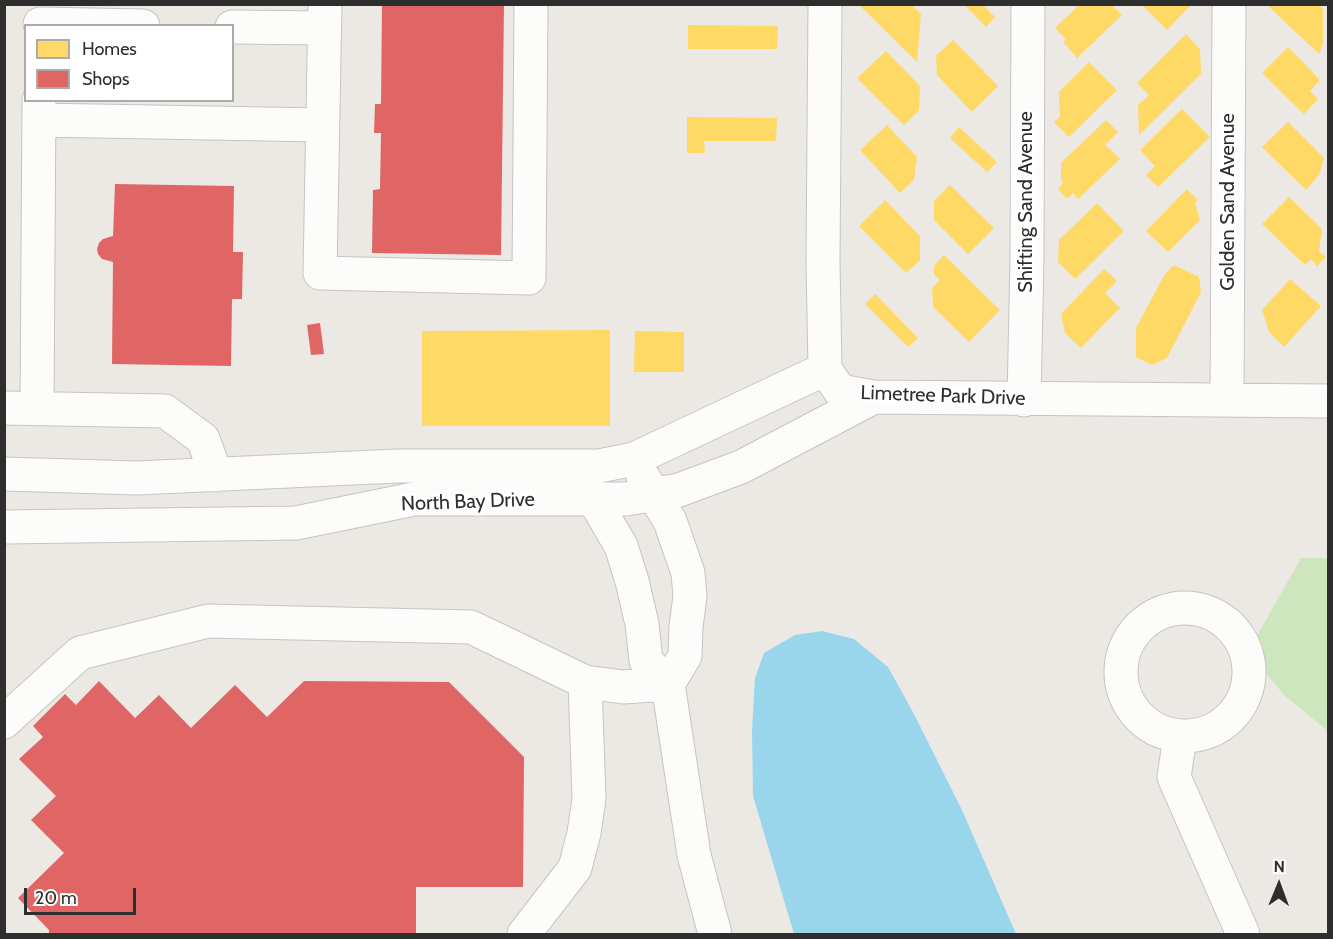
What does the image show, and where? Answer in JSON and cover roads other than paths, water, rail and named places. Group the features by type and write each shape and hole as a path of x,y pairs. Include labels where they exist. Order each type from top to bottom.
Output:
{"street":[{"path":"234,27 324,16 320,273 529,278 531,4"},
{"path":"825,4 823,261 825,369"},
{"name":"Shifting Sand Avenue","path":"1024,400 1028,4"},
{"name":"Golden Sand Avenue","path":"1227,399 1229,4"},
{"path":"40,18 118,24"},
{"path":"38,409 39,110 322,125"},
{"name":"Limetree Park Drive","path":"825,369 840,391 874,397 1024,400 1329,400"},
{"name":"North Bay Drive","path":"4,474 137,478 397,466 599,466 634,459 825,369"},
{"name":"North Bay Drive","path":"4,527 296,523 414,499 627,499 679,490 727,473 874,397"},
{"path":"4,408 165,411 203,439 216,475"},
{"path":"706,425 727,473"},
{"path":"634,459 652,495 670,521 688,573 690,596 685,656 668,684"},
{"path":"573,466 621,546 630,572 642,624 646,661 668,684 694,855 715,934"},
{"path":"4,722 80,653 208,621 471,627 585,682 623,687 668,684"},
{"path":"524,934 575,868 584,833 589,799 585,682"},
{"path":"1180,737 1174,777 1243,934"}],"water":[{"path":"822,631 854,639 888,667 962,810 1016,934 794,934 753,796 752,730 755,678 764,653 795,635"}]}
